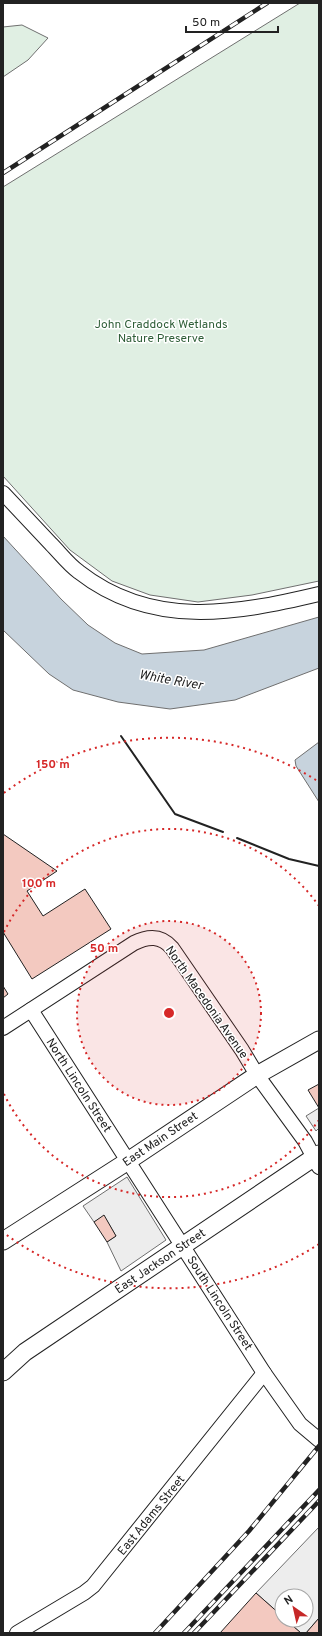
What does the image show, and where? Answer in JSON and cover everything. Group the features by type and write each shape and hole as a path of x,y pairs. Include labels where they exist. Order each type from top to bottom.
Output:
{"main road":[{"name":"East Main Street","path":"3,1241 128,1161 257,1075 319,1040"},
{"name":"East Jackson Street","path":"4,1370 24,1352 183,1246 317,1160"}],"street":[{"path":"3,493 79,572 99,586 130,601 168,611 194,613 246,609 319,594"},
{"name":"North Macedonia Avenue","path":"31,1010 134,943 151,937 163,940 172,948 242,1050 257,1075 317,1160"},
{"path":"3,1028 31,1010"},
{"name":"North Lincoln Street","path":"31,1010 128,1161"},
{"name":"South Lincoln Street","path":"128,1161 264,1373 300,1424 319,1440"},
{"name":"East Adams Street","path":"17,1633 84,1593 93,1586 264,1373"}],"green space":[{"name":"John Craddock Wetlands Nature Preserve","path":"300,3 319,3 319,581 252,595 198,602 150,595 112,581 70,550 3,476 3,187"},
{"path":"22,25 48,38 28,60 3,77 3,27"}],"shaded area":[{"path":"319,1108 319,1128 316,1131 306,1116"},
{"path":"127,1177 166,1240 121,1271 107,1242 116,1236 104,1216 94,1222 83,1206"},
{"path":"319,1527 319,1618 314,1624 314,1588 274,1588 274,1609 256,1593"},
{"path":"295,1628 310,1628 306,1633 301,1633"}],"water":[{"name":"White River","path":"3,536 61,599 88,625 115,643 142,654 204,650 319,617 319,668 235,700 170,709 118,702 73,690 49,674 3,630"},
{"path":"319,742 319,802 296,766 295,760"}],"building":[{"path":"3,834 57,871 27,891 43,916 85,889 111,929 32,979 3,932"},
{"path":"3,986 8,994 3,998"},
{"path":"319,1084 319,1108 308,1090"},
{"path":"104,1215 116,1236 107,1242 94,1222"},
{"path":"256,1593 274,1609 274,1628 295,1628 301,1633 220,1633"},
{"path":"319,1618 319,1633 306,1633 310,1628 314,1628 314,1624"}],"railway":[{"path":"3,173 267,3"},
{"path":"155,1633 249,1531 319,1446"},
{"path":"184,1633 319,1490"},
{"path":"194,1633 319,1501"}],"wall":[{"path":"121,736 175,814 223,832"},
{"path":"237,838 289,859 319,866"}]}
